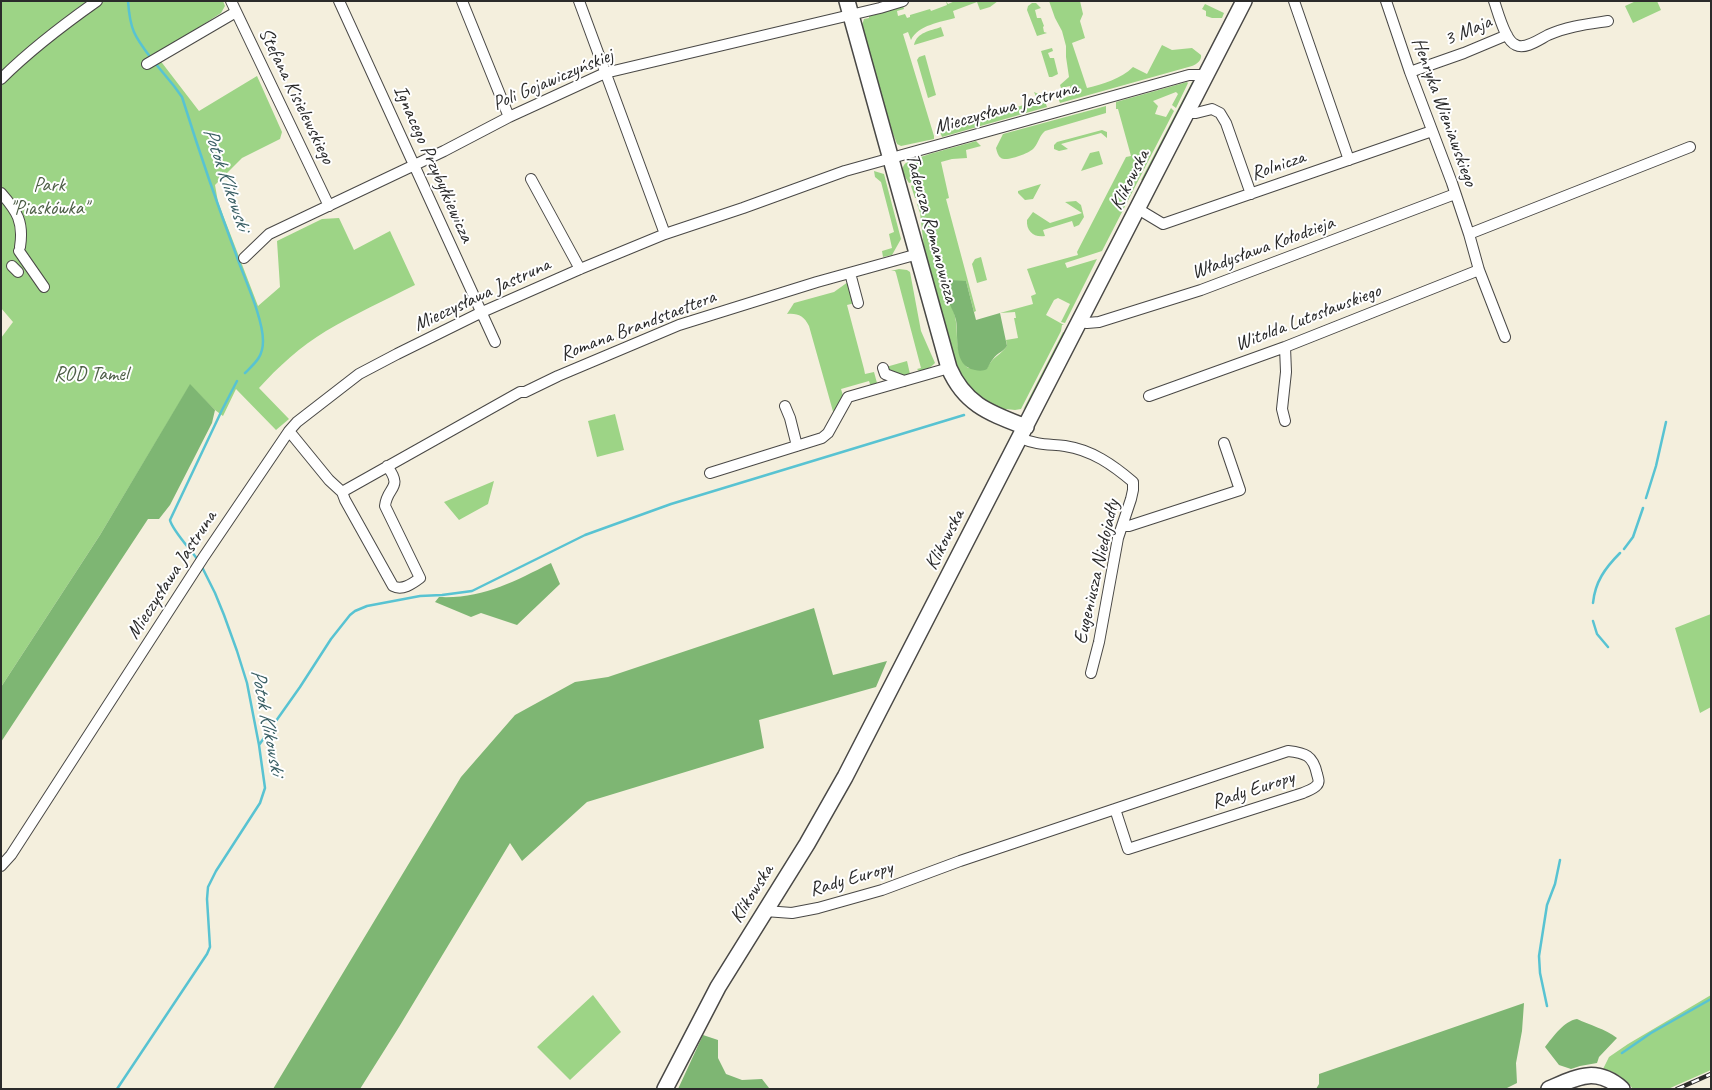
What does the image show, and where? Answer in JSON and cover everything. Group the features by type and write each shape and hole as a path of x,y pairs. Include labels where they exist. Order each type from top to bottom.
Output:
{"street":[{"path":"1,78 27,54 97,1"},
{"name":"Stefana Kisielewskiego","path":"231,1 329,206"},
{"name":"Ignacego Przybyłkiewicza","path":"339,1 480,313 495,342"},
{"path":"462,1 509,117"},
{"path":"579,1 666,234"},
{"name":"Poli Gojawiczyńskiej","path":"244,258 270,234 605,72 849,8 903,1"},
{"name":"Klikowska","path":"665,1089 718,987 836,794 1244,1"},
{"path":"1294,1 1349,160"},
{"name":"Henryka Wieniawskiego","path":"1386,1 1410,72 1470,234 1479,270 1505,337"},
{"name":"3 Maja","path":"1410,72 1464,53 1507,34 1494,1"},
{"name":"Tadeusza Romanowicza","path":"849,8 949,368 958,385 978,406 1023,432"},
{"path":"151,61 236,12"},
{"path":"1507,34 1516,46 1524,46 1554,32 1574,26 1608,21"},
{"name":"Mieczysława Jastruna","path":"1,866 11,855 199,564 289,431 303,417 359,374 480,313 666,234 845,171 1189,74 1206,75"},
{"path":"1187,112 1196,113 1212,109 1220,113 1226,123 1251,194"},
{"name":"Rolnicza","path":"1138,209 1163,224 1432,131"},
{"path":"1470,234 1690,147"},
{"path":"531,179 580,269"},
{"path":"1,193 11,204 22,224 19,249 44,287"},
{"name":"Władysława Kołodzieja","path":"1080,322 1099,322 1201,290 1455,194"},
{"name":"Romana Brandstaettera","path":"342,492 520,392 525,392 676,326 918,254"},
{"name":"Witolda Lutosławskiego","path":"1149,396 1285,347 1479,270"},
{"path":"853,272 861,302"},
{"path":"1285,347 1286,372 1282,409 1285,421"},
{"path":"886,386 882,382 880,368 885,374 904,381"},
{"path":"710,473 822,438 828,433 848,397 949,368"},
{"path":"785,406 797,446"},
{"path":"289,431 329,480 342,492 392,586 396,588 403,587 420,578 385,506 395,481 387,466"},
{"name":"Eugeniusza Niedojadły","path":"1023,432 1033,444 1078,449 1100,457 1133,482 1133,490 1118,538 1099,642 1091,673"},
{"path":"1122,526 1129,526 1240,490 1224,443"},
{"name":"Rady Europy","path":"765,911 792,913 818,908 882,890 960,861 1115,809 1288,752 1301,752 1311,758 1316,767 1319,782 1316,787 1303,793 1128,849 1115,809"},
{"path":"1549,1089 1582,1076 1598,1076 1613,1081 1622,1089"}],"green space":[{"path":"1,1 223,1 225,6 221,13 156,55 199,111 257,76 282,132 280,139 242,158 215,185 218,202 258,306 280,287 277,241 322,219 339,218 354,250 390,231 415,285 326,331 290,357 266,380 259,388 289,419 276,430 236,389 223,416 190,385 100,535 1,687 1,338 13,322 1,308"},
{"path":"946,1 948,4 955,1 998,1 990,7 980,10 977,2 953,11 955,18 924,28 914,35 911,40 908,32 903,34 934,139 901,146 897,144 892,131 862,25 864,19 869,18 869,15 903,6 904,9 897,11 898,16 905,14 907,18 910,15 930,9 931,11 947,5"},
{"path":"1049,1 1080,1 1083,14 1080,21 1085,38 1072,43 1087,88 1117,78 1133,67 1147,74 1162,45 1172,50 1192,48 1201,55 1201,59 1192,66 1060,103 1057,95 1063,93 1064,98 1072,95 1070,86 1061,88 1060,85 1069,77 1066,46 1062,31"},
{"path":"1636,1 1657,1 1661,10 1633,23 1625,6"},
{"path":"1036,3 1041,8 1035,10 1037,18 1041,18 1044,32 1047,33 1037,36 1027,10 1028,6"},
{"path":"1205,4 1224,13 1222,18 1206,16 1206,11 1202,9"},
{"path":"941,27 944,36 914,45 921,35"},
{"path":"1052,48 1053,51 1048,53 1050,58 1054,58 1058,74 1049,77 1041,51"},
{"path":"925,55 936,95 928,98 917,60"},
{"path":"1187,82 1176,108 1172,105 1178,94 1176,92 1153,101 1158,106 1155,114 1166,117 1171,108 1174,111 1102,251 1065,263 1067,268 1097,259 1065,323 1061,322 1070,304 1058,298 1054,300 1046,315 1064,325 1062,325 1061,331 1021,409 1006,409 1005,413 990,408 958,378 929,274 931,273 924,248 920,213 917,204 919,203 918,198 915,198 911,186 913,182 909,183 904,174 904,165 925,155 976,141 981,146 966,150 967,158 941,162 949,198 946,199 976,311 974,312 966,281 952,281 945,292 952,306 956,322 959,352 964,363 968,368 987,368 992,360 1007,346 1006,340 1018,338 1014,318 1016,318 1015,312 1000,313 1033,304 1031,296 1036,294 1027,269 1078,255 1077,252 1126,157 1131,156 1118,109 1116,109 1116,102"},
{"path":"1192,82 1194,83 1155,161 1143,181 1141,180"},
{"path":"1034,92 1043,96 1047,107 942,137 939,129 1038,101"},
{"path":"1106,106 1106,113 1045,131 1034,148 1023,154 1004,159 998,154 996,148 1003,134"},
{"path":"1102,130 1107,132 1107,138 1101,133 1061,144 1068,149 1059,151 1054,149 1054,145 1057,142"},
{"path":"1099,151 1103,164 1081,171 1090,153"},
{"path":"874,171 884,174 901,239 892,255 883,257 882,251 892,248 889,234 894,232 881,182 875,177"},
{"path":"1041,184 1033,199 1025,200 1018,193 1018,191"},
{"path":"1076,201 1081,205 1084,217 1079,225 1074,227 1072,221 1043,230 1045,236 1034,235 1029,230 1027,220 1033,212 1050,223 1082,213 1065,202"},
{"path":"981,257 987,280 977,283 972,264 975,259"},
{"path":"899,269 910,272 921,331 935,363 921,371 917,369 921,368 896,273 891,271"},
{"path":"949,280 966,281 976,320 1000,313 1007,346 991,361 986,370 978,371 968,367 960,357 956,320 944,286"},
{"path":"848,282 855,303 847,305 865,374 874,372 877,386 871,387 869,381 841,389 844,399 834,415 809,326 800,316 787,314 794,303 834,292"},
{"path":"1063,332 1065,333 1028,404 1023,410"},
{"path":"907,361 910,374 897,375 886,367"},
{"path":"190,384 215,410 212,423 170,505 159,519 148,519 1,742 1,687 100,535"},
{"path":"615,414 624,450 597,457 588,421"},
{"path":"494,481 488,504 459,520 444,502"},
{"path":"551,563 560,584 517,625 481,613 471,617 435,602 439,597 470,595 497,588"},
{"path":"814,608 833,675 887,661 876,687 759,720 764,748 587,802 522,861 510,843 360,1089 273,1089 461,777 515,715 575,682 608,677"},
{"path":"1711,614 1711,707 1700,713 1675,628"},
{"path":"593,995 621,1032 570,1080 537,1047"},
{"path":"1711,995 1711,1070 1668,1089 1633,1089 1620,1076 1603,1069 1609,1057"},
{"path":"1524,1003 1522,1031 1516,1063 1517,1083 1505,1089 1316,1089 1319,1084 1319,1074"},
{"path":"1577,1019 1617,1038 1599,1057 1597,1063 1571,1069 1559,1065 1545,1047 1563,1026"},
{"path":"703,1035 718,1040 718,1058 726,1074 742,1080 762,1079 769,1088 678,1089"}],"waterway":[{"name":"Potok Klikowski","path":"128,1 134,32 151,58"},
{"name":"Potok Klikowski","path":"155,63 182,97 215,197 257,310 263,347 258,359 245,373"},
{"name":"Potok Klikowski","path":"198,560 170,520 237,381"},
{"path":"259,745 331,639 355,611 367,606 420,596 472,591 585,535 671,504 964,415"},
{"path":"1646,498 1656,466 1666,422"},
{"path":"1624,549 1633,537 1643,508"},
{"path":"1593,603 1596,588 1602,576 1620,553"},
{"name":"Potok Klikowski","path":"117,1089 207,954 210,947 208,887 216,871 260,803 265,788 247,683 224,615 202,567"},
{"path":"1593,621 1597,634 1608,647"},
{"path":"1547,1006 1540,973 1539,956 1547,905 1555,884 1560,860"},
{"path":"1622,1053 1651,1033 1711,999"}],"railway":[{"path":"1677,1089 1711,1074"}],"park label":[{"name":"Park \"Piaskówka\"","path":"49,198"},
{"name":"ROD Tamel","path":"91,375"}]}
